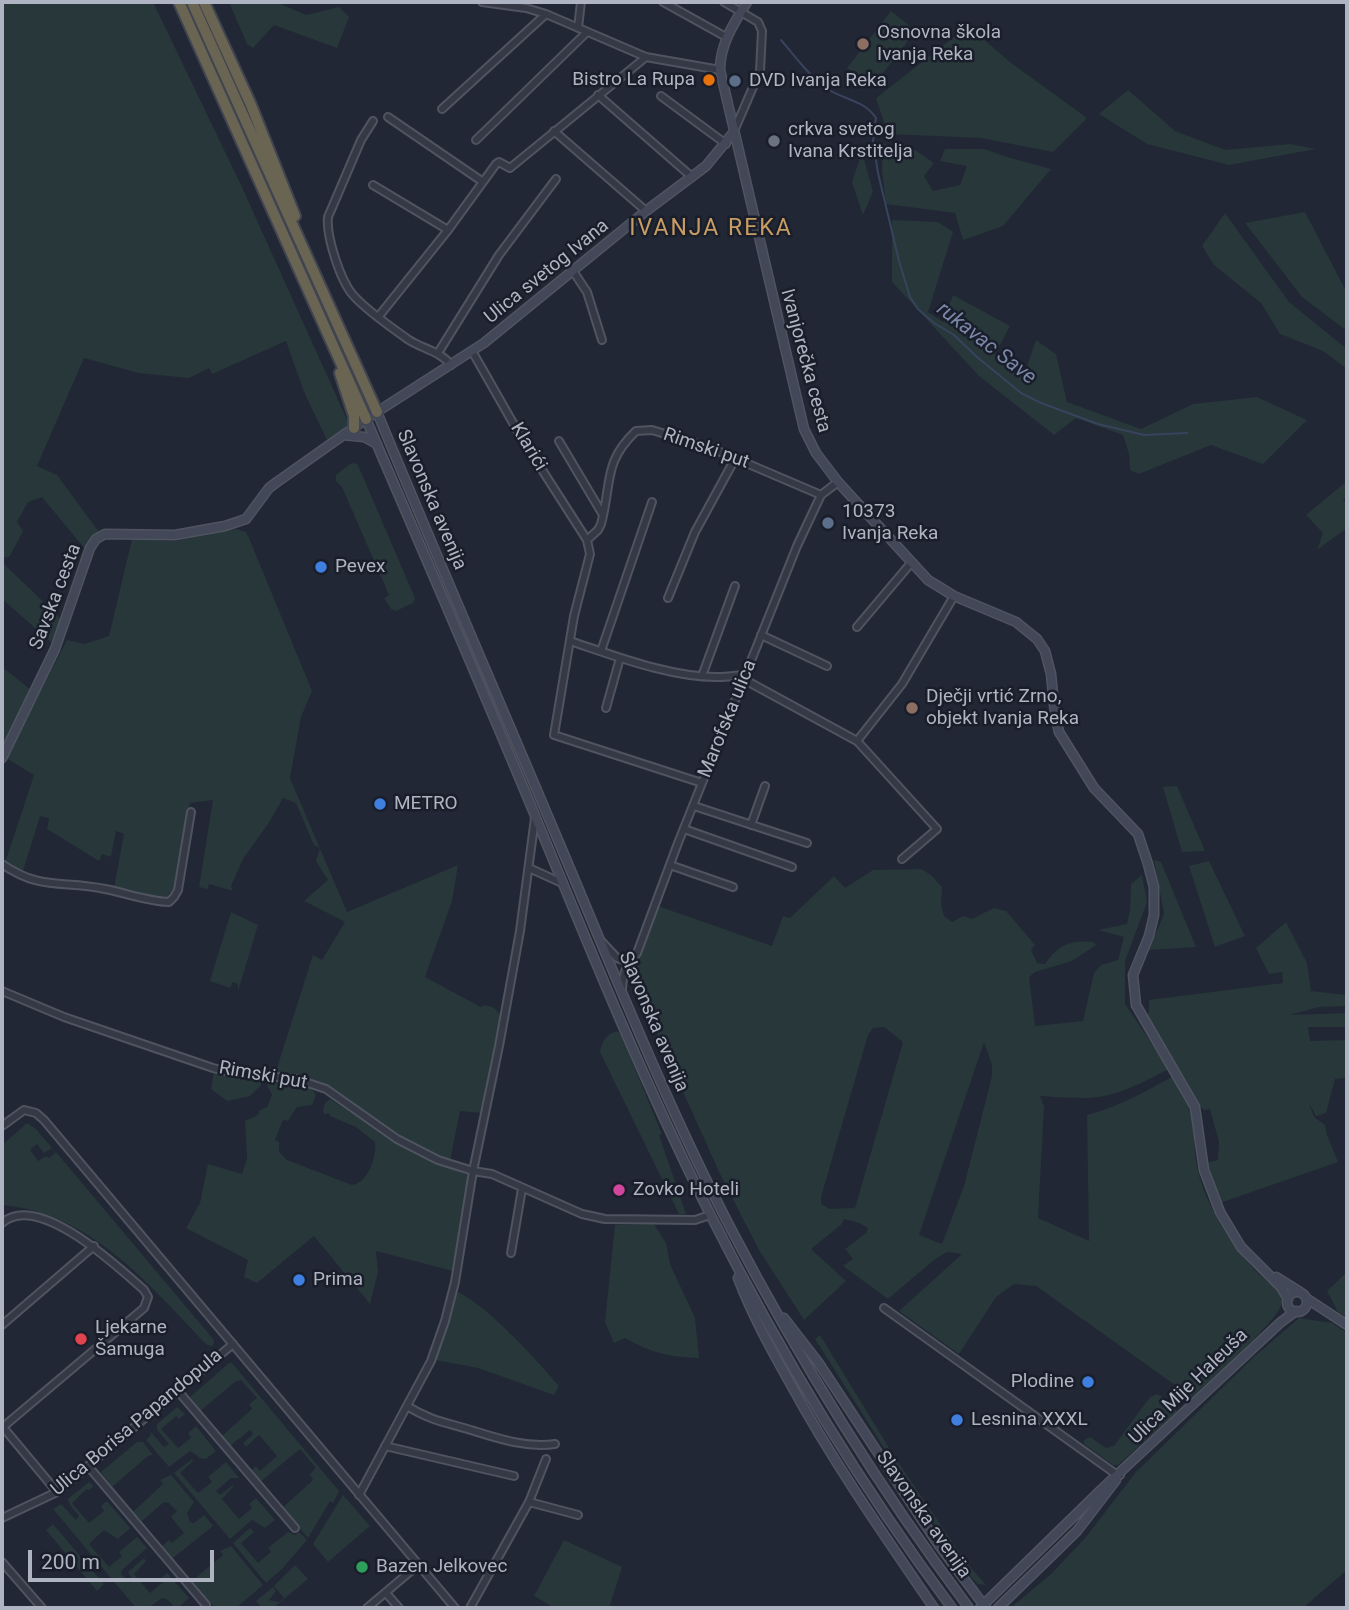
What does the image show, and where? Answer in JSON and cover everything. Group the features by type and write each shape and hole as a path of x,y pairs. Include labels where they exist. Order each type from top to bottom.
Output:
{"highway":[{"path":"179,2 366,419"},
{"path":"192,2 377,412"},
{"path":"204,2 277,168 301,231 302,245"},
{"path":"340,360 341,380 354,416 354,428"}],"main road":[{"name":"Ivanjorečka cesta","path":"747,2 726,37 720,70 800,417 816,453 838,482 928,580 954,596 1016,622 1037,639 1045,651 1059,732 1094,788 1132,826 1142,841 1154,887 1155,908 1149,936 1134,970 1134,1001 1195,1107 1204,1170 1220,1212 1241,1247 1281,1287 1290,1308 1300,1310"},
{"name":"Ulica svetog Ivana","path":"366,419 472,351 706,166 733,133"},
{"name":"Slavonska avenija","path":"377,412 687,1140 729,1226 845,1430 931,1557 970,1608"},
{"name":"Slavonska avenija","path":"366,419 562,883 710,1215 784,1354 834,1437 919,1565 952,1608"},
{"name":"Savska cesta","path":"2,758 55,649 90,548 96,539 117,532 170,536 246,519 269,488 366,419"},
{"path":"343,435 364,437 377,445"},
{"path":"732,1258 756,1321 818,1434 856,1495 934,1608"},
{"name":"Ivanjorečka cesta","path":"1264,1271 1347,1325"},
{"path":"1288,1301 1294,1293 1303,1295 1300,1310 1318,1310 1337,1317"},
{"name":"Ulica Mije Haleuša","path":"1281,1321 1288,1301"},
{"path":"774,1309 818,1362 938,1544 983,1607"},
{"name":"Ulica Mije Haleuša","path":"983,1607 1102,1489 1120,1475 1281,1321 1300,1310"},
{"name":"Ulica Mije Haleuša","path":"998,1608 1084,1524 1120,1475"}],"street":[{"path":"482,2 526,5 646,57 720,70"},
{"path":"578,28 581,2"},
{"path":"663,2 726,37"},
{"path":"724,2 761,25 760,71 733,133"},
{"path":"442,109 545,14"},
{"path":"475,140 587,32"},
{"path":"379,316 448,230 496,164 499,162 510,168 646,57"},
{"path":"598,95 692,177"},
{"path":"661,96 726,144"},
{"path":"388,117 483,182"},
{"path":"373,121 352,159 330,211 327,223 334,251 353,295 408,339 438,353 450,365"},
{"path":"554,131 646,211"},
{"path":"438,353 499,255 556,178"},
{"path":"373,185 448,230"},
{"path":"573,271 587,292 602,340"},
{"name":"Klarići","path":"472,351 587,540"},
{"name":"Rimski put","path":"702,783 554,735 574,616 590,554 587,540 598,530 603,515 612,461 622,444 636,431 652,430 736,457 821,495"},
{"path":"559,441 603,515"},
{"path":"668,598 695,532 736,457"},
{"name":"Marofska ulica","path":"622,989 623,972 637,953 797,546 821,495 838,482"},
{"path":"601,651 652,502"},
{"path":"857,627 911,563"},
{"path":"702,676 735,586"},
{"path":"857,741 902,684 954,596"},
{"path":"761,635 827,666"},
{"path":"570,641 662,669 702,676 746,678 857,741 937,829 902,859"},
{"path":"606,708 620,658"},
{"path":"751,825 765,786"},
{"path":"694,806 807,844"},
{"path":"2,864 21,876 44,884 79,884 169,902 178,890 191,812"},
{"path":"359,1495 431,1361 445,1321 455,1282 473,1171 499,1046 529,868 535,816"},
{"path":"684,829 792,867"},
{"path":"670,865 733,887"},
{"path":"529,868 562,883"},
{"path":"601,941 617,958 628,962"},
{"name":"Rimski put","path":"2,991 64,1017 221,1070 296,1079 326,1089 397,1139 438,1160 492,1174 582,1214 605,1219 695,1220 710,1215"},
{"path":"2,1126 21,1111 32,1111 40,1116 455,1608"},
{"path":"511,1253 522,1189"},
{"path":"4,1221 19,1215 47,1221 94,1246 146,1294 148,1301 144,1308 2,1426 57,1492"},
{"path":"2,1325 94,1246"},
{"path":"884,1308 1112,1472 1120,1475"},
{"name":"Ulica Borisa Papandopula","path":"2,1518 57,1492 233,1344"},
{"path":"178,1391 295,1528"},
{"path":"407,1405 445,1425 501,1440 540,1446 555,1444"},
{"path":"385,1446 514,1476"},
{"path":"470,1608 529,1502 546,1459"},
{"path":"88,1466 206,1605"},
{"path":"529,1502 578,1515"},
{"path":"2,1562 41,1608"},
{"path":"367,1608 418,1565"},
{"path":"386,1592 399,1608"}],"shaded area":[{"path":"2,2 153,2 241,185 349,424 327,440 304,392 286,341 212,374 209,368 189,378 138,373 84,358 37,466 57,475 99,532 85,549 42,497 28,502 17,522 23,531 10,556 2,559"},
{"path":"229,2 276,2 306,15 339,7 349,17 337,48 274,25 253,48 247,44"},
{"path":"891,11 916,31 872,87 847,68"},
{"path":"968,26 1010,62 1087,118 1053,152 981,138 888,134 876,98"},
{"path":"1128,90 1175,131 1225,150 1290,144 1316,149 1229,165 1147,144 1099,114"},
{"path":"883,144 915,150 934,163 924,176 933,191 960,185 967,166 940,161 945,149 984,149 1051,169 1003,226 963,240 955,213 886,204 882,170"},
{"path":"862,152 873,192 863,215 852,182"},
{"path":"1305,212 1347,293 1347,331 1302,297 1245,223"},
{"path":"1225,213 1289,302 1347,349 1347,369 1323,351 1280,334 1261,303 1214,265 1202,246"},
{"path":"892,220 938,222 953,232 928,312 943,322 953,295 1010,326 995,354 1024,375 1036,340 1056,354 1067,402 1141,429 1193,404 1257,397 1307,420 1263,464 1211,445 1139,474 1130,470 1129,454 1123,435 1076,418 1054,435 979,376 892,282"},
{"path":"355,463 415,598 413,603 396,611 391,609 384,598 389,595 342,487 336,481 336,475"},
{"path":"1347,481 1347,496 1343,499 1347,504 1347,528 1317,550 1323,533 1306,515"},
{"path":"236,529 246,532 249,538 312,691 301,717 290,778 320,848 314,845 296,803 283,798 243,859 231,886 233,891 209,884 208,889 199,887 213,800 190,803 176,885 166,898 159,899 114,888 124,834 116,831 111,857 102,854 99,861 47,829 49,818 40,816 22,874 5,863 34,775 6,758 67,640 84,644 109,636 132,539 176,541"},
{"path":"2,562 61,619 51,642 2,599"},
{"path":"2,667 30,689 2,748"},
{"path":"1177,786 1205,851 1182,852 1163,787"},
{"path":"320,848 347,912 458,865 452,901 425,977 481,1007 493,1007 500,1016 482,1113 460,1111 450,1161 403,1139 317,1082 275,1074 313,955 322,960 345,922 304,901 328,880 316,861"},
{"path":"1154,860 1161,862 1196,947 1149,950 1164,914"},
{"path":"1209,861 1245,936 1215,947 1189,866"},
{"path":"921,869 931,875 942,887 941,905 944,916 952,922 963,916 972,919 994,908 1006,911 1035,945 1031,950 1037,963 1045,964 1065,945 1093,942 1096,945 1072,961 1035,972 1029,977 1035,1026 1083,1021 1094,973 1101,965 1118,960 1124,937 1098,930 1127,924 1131,884 1142,875 1147,902 1125,961 1125,1004 1169,1069 1107,1095 1085,1098 1040,1096 1044,1107 1038,1218 1089,1241 1087,1115 1141,1094 1172,1077 1190,1110 1197,1168 1211,1206 1241,1254 1265,1280 1278,1289 1281,1301 1277,1313 1268,1324 1192,1397 1036,1286 1014,1284 996,1297 959,1354 899,1311 962,1254 947,1252 888,1299 843,1266 853,1259 845,1249 866,1233 868,1228 844,1219 842,1224 811,1249 846,1281 804,1320 759,1250 720,1174 630,974 632,964 639,958 658,906 772,946 783,916 790,918 834,876 845,888 873,870","holes":["884,1027 903,1042 855,1208 830,1209 821,1204 821,1197 868,1035 873,1028","984,1042 992,1065 992,1076 964,1186 942,1244 919,1235"]},
{"path":"231,912 258,925 238,991 238,984 233,982 230,988 210,981"},
{"path":"1286,922 1307,963 1311,991 1347,995 1347,1006 1319,1007 1289,1015 1347,1013 1347,1027 1308,1027 1310,1041 1347,1040 1347,1078 1335,1079 1326,1113 1316,1116 1309,1103 1314,1117 1325,1125 1338,1162 1220,1203 1206,1163 1218,1160 1219,1142 1210,1109 1204,1110 1198,1104 1145,1016 1149,1012 1149,1000 1283,983 1282,972 1269,974 1256,948"},
{"path":"616,1031 620,1033 662,1134 659,1135 686,1214 679,1214 600,1052 605,1039"},
{"path":"214,1072 247,1080 261,1080 261,1085 250,1096 227,1101 211,1089"},
{"path":"265,1081 301,1084 316,1095 312,1105 297,1107 288,1121 283,1120 275,1140 279,1142 279,1152 287,1160 352,1185 367,1174 373,1161 375,1142 356,1127 330,1116 329,1113 324,1114 325,1103 330,1099 409,1150 468,1175 453,1271 376,1251 378,1272 370,1304 314,1236 257,1283 244,1277 248,1260 186,1228 200,1203 208,1164 242,1174 247,1159 245,1121 267,1107 272,1095"},
{"path":"27,1123 36,1129 52,1148 44,1153 37,1144 30,1150 38,1161 46,1156 49,1158 56,1152 214,1340 213,1346 207,1345 140,1276 90,1237 63,1222 34,1211 2,1205 2,1145"},
{"path":"654,1224 666,1243 670,1264 695,1318 699,1358 660,1353 625,1338 614,1343 605,1322 615,1225"},
{"path":"1347,1272 1347,1318 1338,1312 1327,1291"},
{"path":"456,1291 482,1308 524,1348 559,1386 554,1395 478,1368 436,1360"},
{"path":"1299,1318 1332,1323 1347,1333 1347,1570 1303,1608 1014,1608 1014,1605 1052,1573 1086,1537 1136,1472 1254,1357"},
{"path":"820,1335 894,1456 966,1562 986,1585 978,1584 971,1577 952,1545 926,1514 815,1339"},
{"path":"232,1363 339,1491 308,1538 282,1508 313,1480 310,1474 316,1468 300,1449 260,1482 251,1471 256,1466 260,1471 277,1456 259,1435 246,1447 243,1443 253,1434 250,1430 230,1446 222,1436 252,1409 249,1404 257,1398 241,1380 200,1411 190,1397"},
{"path":"1157,1394 1174,1403 1177,1412 1118,1465 1113,1465 1084,1444 1084,1440 1090,1437 1106,1448 1114,1446 1150,1397"},
{"path":"177,1407 185,1414 179,1419 176,1416 161,1429 178,1448 191,1438 188,1433 196,1426 216,1451 206,1459 190,1451 169,1467 146,1440 151,1435 150,1431 164,1447 169,1444 157,1430 157,1424"},
{"path":"137,1442 143,1442 153,1455 148,1456 112,1487 101,1472"},
{"path":"192,1459 180,1473 198,1493 212,1482 208,1477 226,1462 239,1478 231,1478 216,1491 220,1495 234,1486 222,1499 239,1519 252,1508 249,1504 256,1498 275,1520 265,1528 252,1520 230,1539 174,1473"},
{"path":"171,1475 194,1502 187,1513 190,1522 194,1523 204,1515 213,1526 173,1558 162,1546 169,1540 172,1543 184,1533 171,1517 177,1511 164,1502 142,1521 133,1512 163,1484 160,1480"},
{"path":"89,1482 94,1486 72,1503 89,1523 104,1511 101,1506 107,1501 130,1528 118,1539 104,1530 89,1544 109,1567 122,1556 119,1552 137,1537 147,1548 122,1570 121,1574 130,1583 133,1580 128,1572 144,1558 146,1561 134,1574 150,1593 163,1582 160,1579 167,1573 189,1598 179,1607 174,1607 162,1598 148,1608 136,1608 53,1509 61,1504 76,1520 79,1516 68,1499"},
{"path":"343,1495 370,1526 328,1562 313,1544"},
{"path":"53,1524 104,1584 97,1591 46,1530"},
{"path":"250,1528 254,1532 241,1543 258,1563 271,1552 268,1548 288,1532 295,1535 299,1532 307,1540 266,1583 233,1543"},
{"path":"564,1540 622,1567 609,1608 554,1608 534,1596"},
{"path":"231,1546 263,1585 236,1608 215,1608 192,1581 223,1555 220,1551"},
{"path":"295,1565 308,1579 273,1608 262,1608 256,1601 273,1587 276,1591 269,1600 279,1602 284,1598 274,1586"}],"waterway":[{"name":"rukavac Save","path":"781,40 819,83 832,92 859,103 876,118 873,141 878,173 899,261 910,297 918,309 954,335 1021,393 1041,403 1098,424 1144,435 1187,433"}],"place":[{"name":"Osnovna škola Ivanja Reka","path":"863,44"},
{"name":"Bistro La Rupa","path":"709,80"},
{"name":"DVD Ivanja Reka","path":"735,81"},
{"name":"crkva svetog Ivana Krstitelja","path":"774,141"},
{"name":"10373 Ivanja Reka","path":"828,523"},
{"name":"Pevex","path":"321,567"},
{"name":"Dječji vrtić Zrno, objekt Ivanja Reka","path":"912,708"},
{"name":"METRO","path":"380,804"},
{"name":"Zovko Hoteli","path":"619,1190"},
{"name":"Prima","path":"299,1280"},
{"name":"Ljekarne Šamuga","path":"81,1339"},
{"name":"Plodine","path":"1088,1382"},
{"name":"Lesnina XXXL","path":"957,1420"},
{"name":"Bazen Jelkovec","path":"362,1567"}],"district":[{"name":"IVANJA REKA","path":"711,229"}]}
